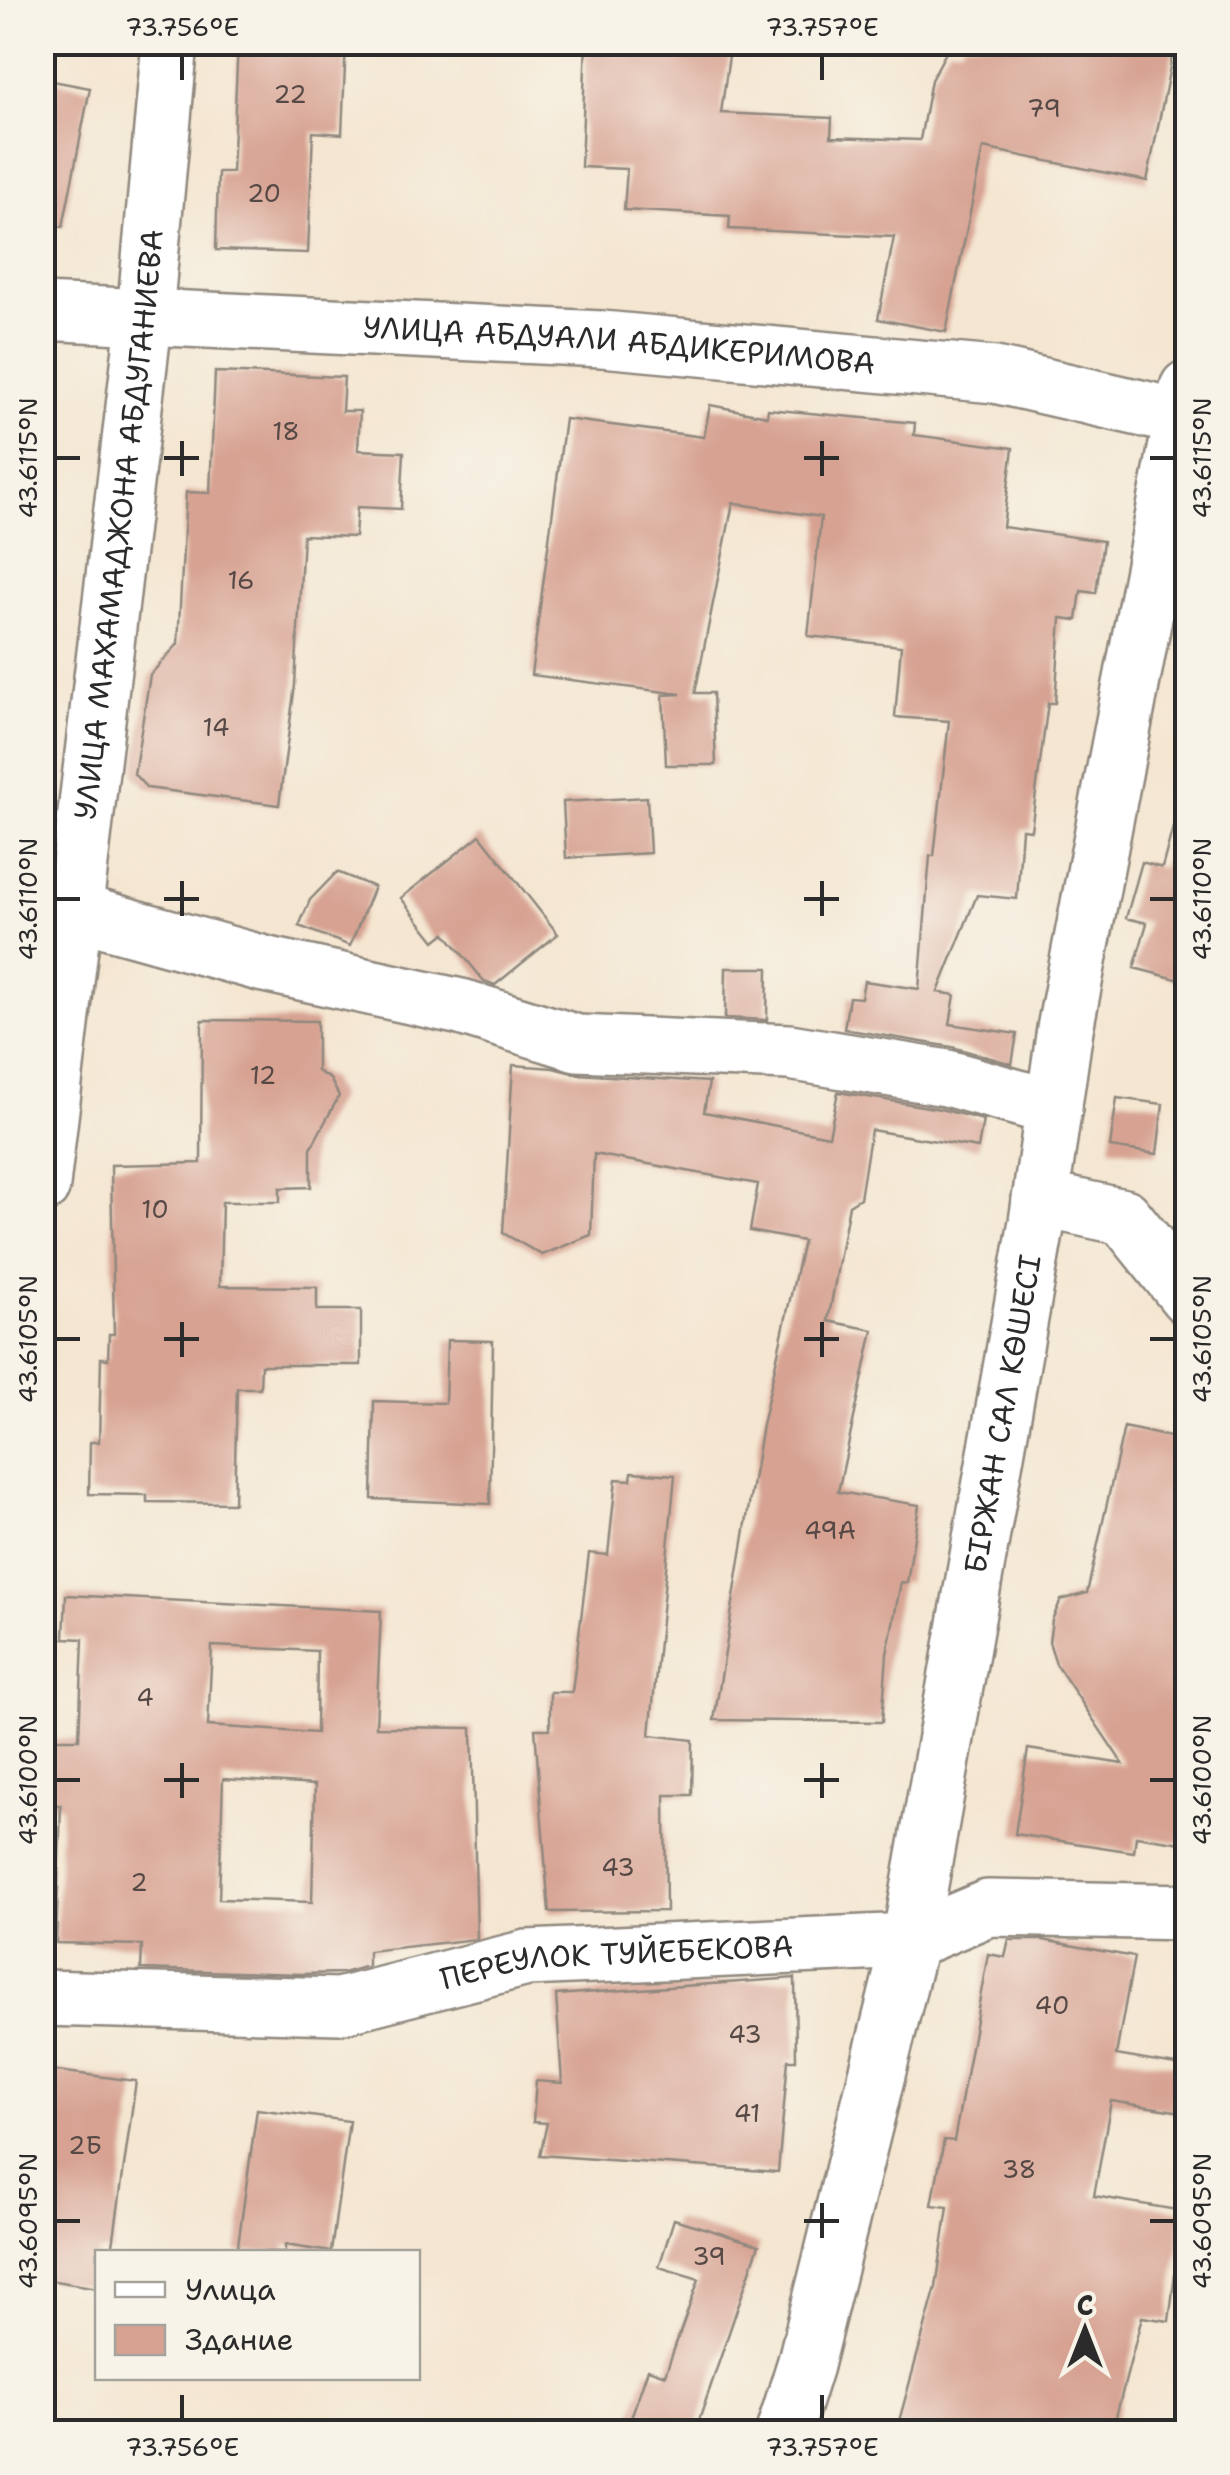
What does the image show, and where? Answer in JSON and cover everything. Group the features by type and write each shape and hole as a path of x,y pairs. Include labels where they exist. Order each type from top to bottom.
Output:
{"street":[{"name":"УЛИЦА МАХАМАДЖОНА АБДУГАНИЕВА","path":"42,1185 144,314 170,42"},
{"name":"УЛИЦА АБДУАЛИ АБДИКЕРИМОВА","path":"42,312 602,339 995,375 1185,408"},
{"name":"БІРЖАН САЛ КӨШЕСІ","path":"784,2432 805,2365 910,1941 1040,1199 1065,1029 1185,408"},
{"path":"74,911 264,964 461,1007 578,1043 789,1052 947,1078 1054,1108"},
{"path":"1040,1199 1124,1217 1188,1297"},
{"name":"ПЕРЕУЛОК ТУЙЕБЕКОВА","path":"42,1998 339,2006 527,1958 910,1941 988,1908 1188,1912"}],"building":[{"path":"238,42 346,42 342,134 313,132 308,253 216,250 218,172 232,172"},
{"path":"586,42 731,42 721,113 832,118 831,137 920,140 931,80 949,47 962,47 963,42 1175,42 1147,181 983,148 946,332 878,319 894,237 729,229 730,216 624,210 627,169 581,167"},
{"path":"42,79 90,88 63,227 42,225"},
{"path":"215,372 344,377 342,411 360,411 358,450 404,452 401,509 357,507 355,537 303,535 295,685 279,805 147,788 134,774 150,675 178,644 186,492 210,493"},
{"path":"710,405 767,416 768,409 915,423 914,435 1013,448 1003,527 1103,541 1096,593 1081,591 1077,620 1061,618 1055,703 1048,703 1031,830 1022,829 1017,899 977,895 938,992 955,995 950,1024 1017,1034 1012,1064 952,1047 844,1029 849,997 861,998 864,981 919,989 930,856 934,856 949,721 895,717 901,646 808,636 821,517 733,503 695,693 713,693 716,765 666,765 663,695 681,694 531,675 565,419 704,437"},
{"path":"647,797 650,853 566,858 563,802"},
{"path":"1174,823 1188,824 1188,982 1134,968 1147,923 1126,918 1142,862 1162,868"},
{"path":"480,835 558,934 495,985 484,981 445,933 435,941 401,898"},
{"path":"337,872 374,887 350,946 299,926 310,900"},
{"path":"726,968 768,968 767,1020 725,1018"},
{"path":"202,1020 317,1021 317,1071 330,1079 339,1096 311,1148 311,1187 280,1188 280,1202 222,1202 220,1286 317,1287 317,1310 361,1310 361,1365 261,1365 260,1388 237,1388 234,1503 147,1502 147,1495 89,1494 90,1442 99,1442 101,1358 108,1359 109,1334 114,1334 111,1165 201,1163"},
{"path":"513,1065 576,1074 709,1082 704,1112 829,1136 838,1092 983,1120 978,1148 871,1130 860,1198 849,1205 828,1321 873,1330 838,1492 919,1505 907,1583 901,1582 887,1654 882,1722 714,1720 762,1425 803,1241 750,1231 758,1184 594,1154 591,1235 542,1255 503,1233"},
{"path":"1117,1098 1163,1104 1157,1154 1110,1147"},
{"path":"447,1340 493,1341 490,1504 372,1499 374,1401 445,1403"},
{"path":"1124,1427 1188,1441 1188,1844 1136,1836 1134,1852 1015,1834 1028,1749 1123,1764 1056,1664 1049,1642 1052,1620 1061,1600 1087,1593"},
{"path":"632,1472 675,1475 650,1735 693,1740 692,1795 665,1795 666,1911 549,1912 535,1729 550,1729 550,1692 572,1692 589,1553 608,1555 616,1479 631,1480"},
{"path":"66,1595 381,1611 376,1727 472,1728 477,1939 368,1951 368,1966 343,1973 300,1974 141,1969 142,1945 56,1943 61,1805 50,1805 52,1739 79,1739 83,1639 64,1638","holes":["212,1646 317,1651 316,1733 208,1726","223,1779 315,1785 312,1902 219,1899"]},
{"path":"1009,1940 1043,1940 1134,1957 1116,2055 1188,2067 1188,2113 1111,2101 1094,2196 1183,2211 1169,2321 1142,2317 1112,2432 896,2432 936,2287 948,2207 932,2205 944,2140 954,2141 988,1954 1005,1957"},
{"path":"795,1978 796,2060 788,2060 778,2172 540,2155 547,2123 533,2122 536,2081 562,2083 556,1995"},
{"path":"42,2069 136,2081 112,2250 95,2250 95,2288 42,2279"},
{"path":"257,2109 349,2121 331,2250 285,2245 285,2250 237,2250"},
{"path":"674,2219 759,2245 695,2432 626,2432 648,2369 665,2375 699,2279 659,2267"}]}
